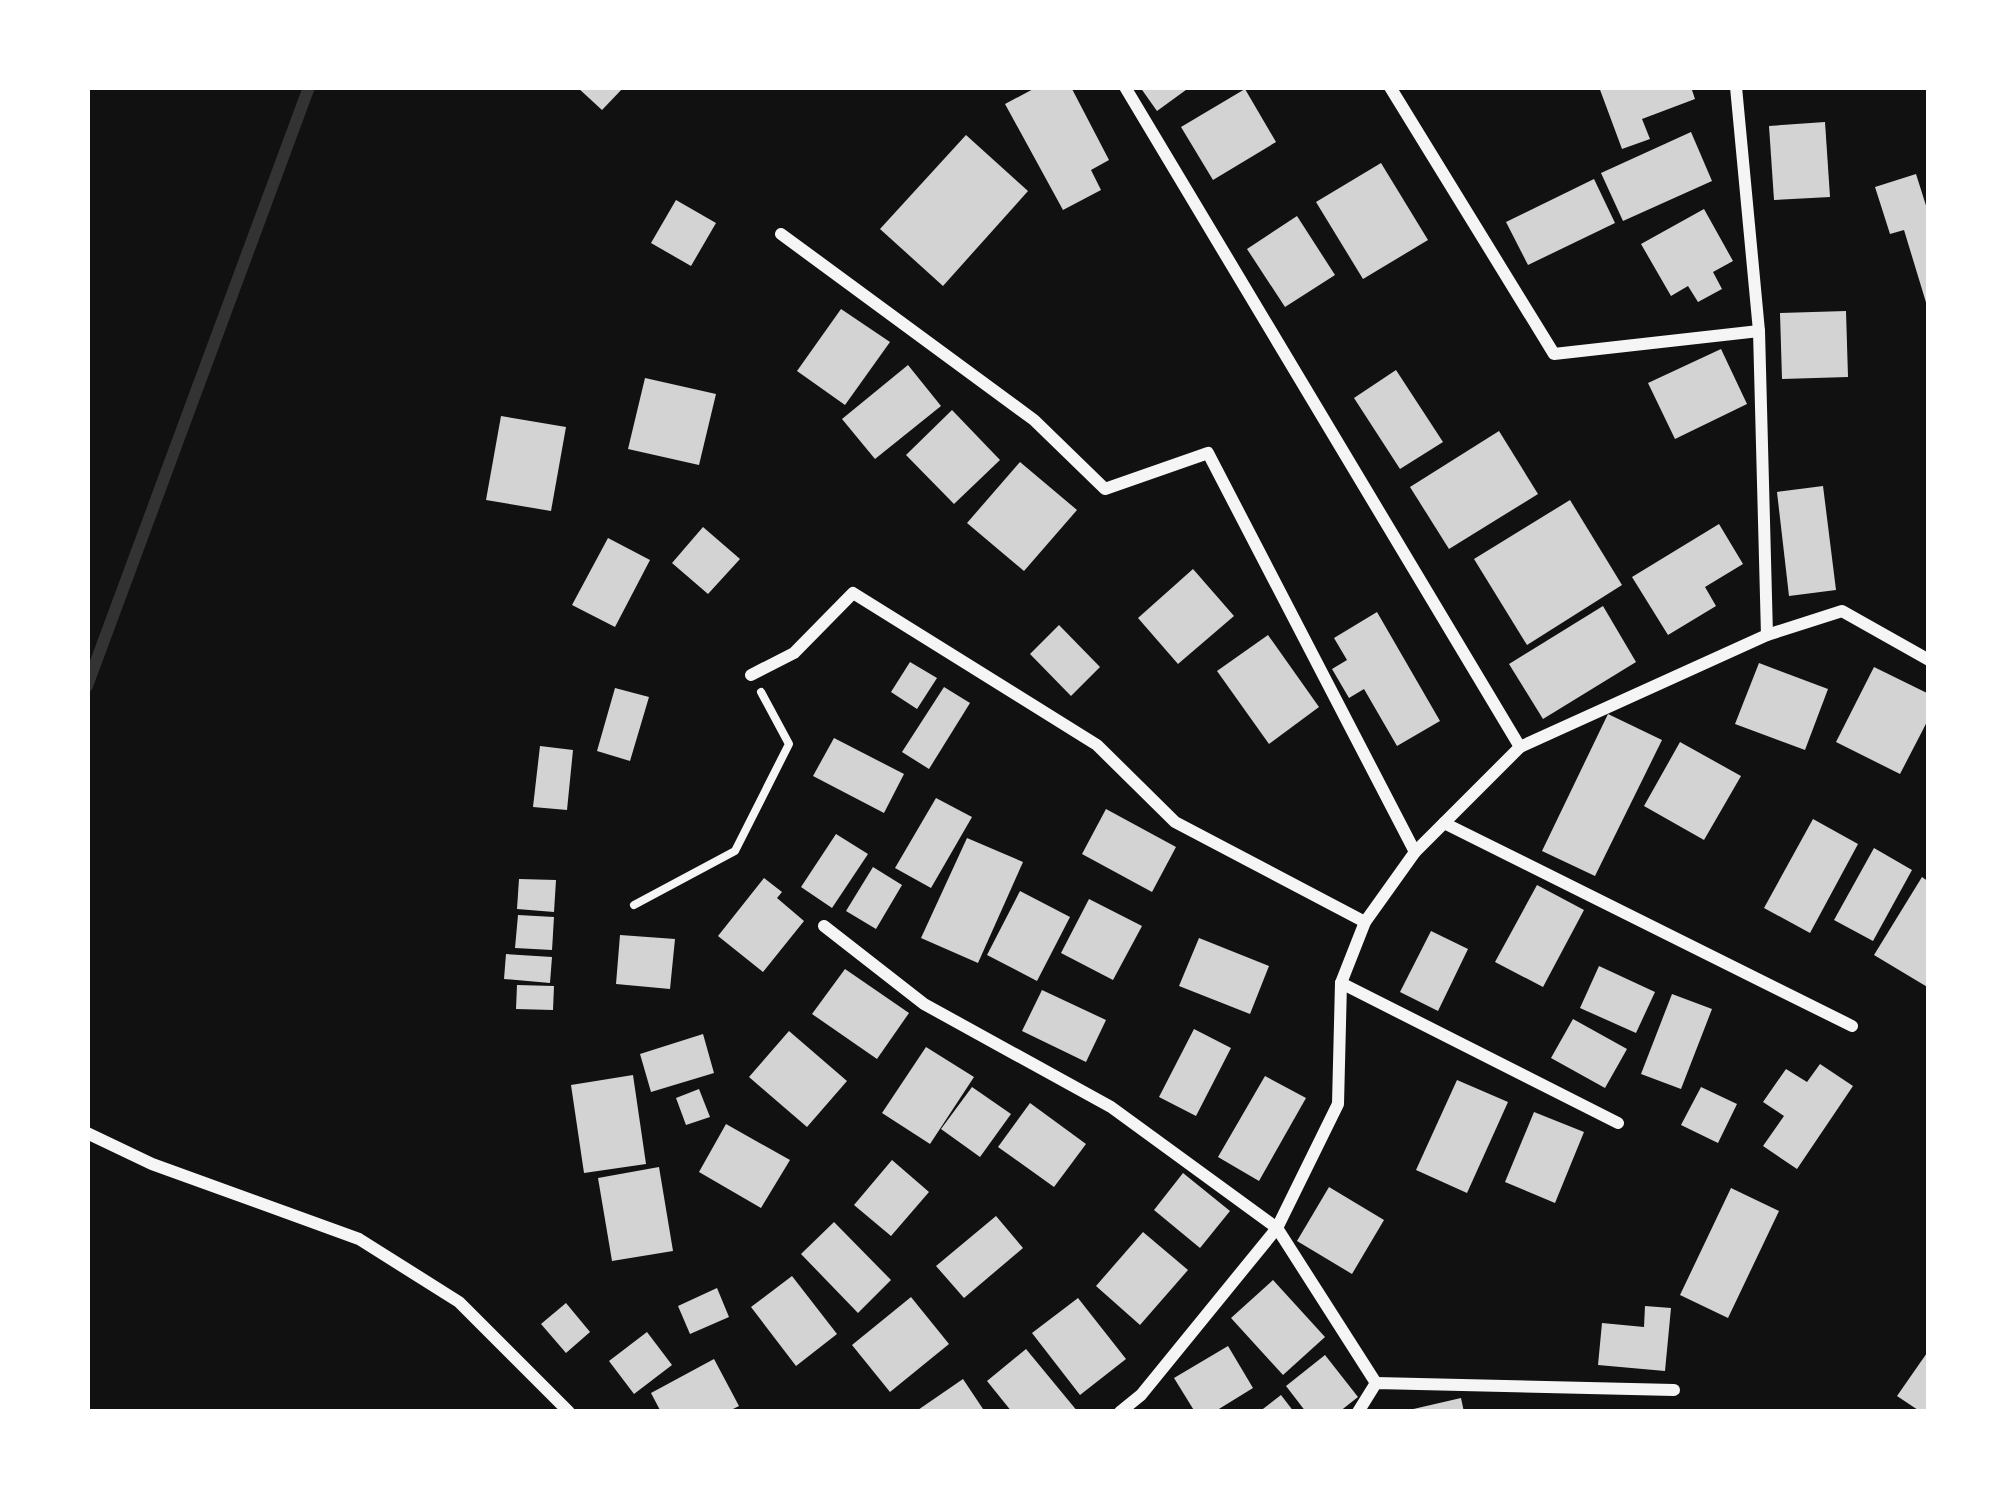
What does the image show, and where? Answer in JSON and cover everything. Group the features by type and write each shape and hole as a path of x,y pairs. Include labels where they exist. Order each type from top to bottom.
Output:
{"street":[{"path":"1125,87 1520,747"},
{"path":"1390,87 1555,354 1759,331"},
{"path":"1736,87 1759,331 1767,635"},
{"path":"781,234 1034,420 1105,489 1208,453 1415,852"},
{"path":"752,675 794,653 853,593 1097,745 1175,822 1365,922"},
{"path":"1120,1412 1142,1395 1277,1228 1338,1104 1341,983 1365,922 1415,852 1520,747 1767,635 1843,611 1929,660"},
{"path":"1444,823 1852,1026"},
{"path":"824,926 924,1004 1111,1107 1277,1228 1376,1383"},
{"path":"1341,983 1618,1123"},
{"path":"87,1133 152,1164 358,1239 459,1302 569,1412"},
{"path":"1376,1383 1674,1390"},
{"path":"1358,1412 1376,1383"}],"path":[{"path":"634,905 735,851 789,744 752,675"}],"building":[{"path":"577,87 624,87 602,110"},
{"path":"1037,87 1071,87 1109,160 1091,170 1101,190 1063,210 1005,104"},
{"path":"1140,87 1190,87 1157,111"},
{"path":"1599,87 1691,87 1695,99 1642,119 1650,139 1622,149"},
{"path":"1245,89 1276,142 1213,180 1181,127"},
{"path":"1825,122 1830,197 1774,200 1769,126"},
{"path":"1691,132 1712,181 1623,221 1601,173"},
{"path":"966,135 1028,191 943,286 880,229"},
{"path":"1381,163 1428,240 1363,279 1316,202"},
{"path":"1916,174 1929,215 1928,309 1904,230 1890,234 1875,187"},
{"path":"1594,179 1615,223 1528,265 1506,222"},
{"path":"676,200 716,223 691,266 651,243"},
{"path":"1704,209 1733,261 1713,272 1722,289 1698,302 1688,286 1671,296 1641,244"},
{"path":"1297,216 1335,275 1285,307 1247,249"},
{"path":"841,309 890,342 845,405 797,371"},
{"path":"1846,311 1848,377 1782,379 1780,313"},
{"path":"1721,349 1747,404 1675,439 1648,383"},
{"path":"908,365 941,406 875,459 842,419"},
{"path":"1396,370 1443,442 1400,469 1354,398"},
{"path":"645,378 716,394 699,465 628,449"},
{"path":"952,410 1000,460 954,504 906,455"},
{"path":"501,416 566,427 551,511 486,500"},
{"path":"1499,431 1538,494 1449,549 1410,487"},
{"path":"1020,462 1077,510 1024,571 967,523"},
{"path":"1823,486 1836,590 1789,596 1777,492"},
{"path":"1570,500 1622,585 1527,645 1474,559"},
{"path":"1719,524 1743,564 1705,587 1716,606 1668,635 1632,577"},
{"path":"703,527 740,559 708,594 672,563"},
{"path":"608,538 650,560 615,627 572,605"},
{"path":"1193,569 1234,616 1178,664 1138,618"},
{"path":"1603,606 1636,662 1543,719 1509,664"},
{"path":"1377,612 1440,721 1397,746 1364,689 1349,698 1332,669 1347,660 1334,638"},
{"path":"1059,625 1100,667 1071,696 1030,654"},
{"path":"1268,635 1319,707 1269,744 1217,671"},
{"path":"910,662 937,678 917,709 891,692"},
{"path":"1759,663 1828,689 1805,750 1735,724"},
{"path":"1874,667 1929,694 1929,718 1900,774 1836,742"},
{"path":"944,687 970,703 929,769 902,752"},
{"path":"615,688 649,697 630,761 597,751"},
{"path":"1608,714 1662,740 1595,876 1542,851"},
{"path":"834,738 904,774 884,813 813,776"},
{"path":"1680,742 1741,776 1704,840 1644,806"},
{"path":"540,746 573,750 567,810 533,807"},
{"path":"936,798 972,817 931,888 895,868"},
{"path":"1106,809 1176,847 1152,892 1082,854"},
{"path":"1813,819 1858,844 1810,933 1764,908"},
{"path":"836,834 868,854 832,908 801,887"},
{"path":"967,838 1023,862 978,963 921,938"},
{"path":"1874,848 1912,870 1873,941 1834,920"},
{"path":"873,867 902,885 876,929 846,911"},
{"path":"1922,877 1929,882 1929,988 1874,955"},
{"path":"764,878 782,892 777,898 804,921 763,972 718,936"},
{"path":"519,879 556,880 554,912 517,909"},
{"path":"1537,885 1584,910 1543,987 1495,962"},
{"path":"1020,891 1070,917 1037,981 987,955"},
{"path":"1089,899 1142,926 1113,980 1061,953"},
{"path":"518,915 554,917 552,950 515,948"},
{"path":"1431,931 1468,949 1438,1011 1400,992"},
{"path":"620,935 675,939 670,989 616,984"},
{"path":"1199,938 1269,966 1250,1014 1179,986"},
{"path":"506,954 552,957 550,983 504,979"},
{"path":"1599,966 1655,992 1636,1033 1580,1008"},
{"path":"845,969 909,1013 877,1059 812,1014"},
{"path":"517,985 554,986 553,1010 516,1009"},
{"path":"1042,990 1106,1020 1086,1062 1022,1031"},
{"path":"1672,994 1712,1009 1681,1089 1641,1074"},
{"path":"1573,1019 1627,1049 1605,1088 1551,1058"},
{"path":"1194,1029 1231,1048 1196,1116 1159,1097"},
{"path":"789,1031 847,1081 807,1127 749,1077"},
{"path":"703,1034 714,1073 651,1092 640,1054"},
{"path":"926,1047 974,1077 930,1144 882,1113"},
{"path":"1820,1064 1853,1086 1797,1169 1763,1146 1784,1116 1763,1102 1786,1069 1807,1082"},
{"path":"633,1075 646,1164 584,1173 571,1085"},
{"path":"1265,1076 1306,1098 1259,1181 1218,1157"},
{"path":"1457,1080 1508,1102 1467,1193 1416,1170"},
{"path":"972,1087 1011,1114 980,1157 941,1129"},
{"path":"1701,1087 1737,1104 1718,1143 1681,1125"},
{"path":"699,1089 710,1117 686,1125 676,1098"},
{"path":"1030,1103 1086,1144 1054,1187 998,1147"},
{"path":"1534,1112 1584,1132 1555,1203 1505,1182"},
{"path":"726,1124 790,1160 761,1208 699,1172"},
{"path":"892,1160 929,1192 891,1236 854,1205"},
{"path":"659,1167 673,1251 612,1261 598,1178"},
{"path":"1183,1173 1230,1211 1200,1248 1154,1210"},
{"path":"1329,1187 1384,1220 1352,1274 1297,1241"},
{"path":"1731,1188 1779,1211 1728,1318 1680,1295"},
{"path":"996,1216 1023,1248 964,1298 936,1266"},
{"path":"834,1222 891,1280 858,1313 801,1254"},
{"path":"1143,1232 1188,1270 1140,1325 1096,1286"},
{"path":"792,1276 837,1334 796,1366 751,1307"},
{"path":"1273,1280 1325,1337 1283,1375 1231,1318"},
{"path":"717,1288 729,1317 690,1334 678,1306"},
{"path":"911,1297 949,1344 890,1392 852,1345"},
{"path":"1078,1298 1126,1359 1080,1395 1032,1333"},
{"path":"566,1303 590,1332 566,1353 541,1324"},
{"path":"1645,1306 1671,1308 1665,1371 1598,1365 1602,1323 1644,1327"},
{"path":"647,1332 672,1365 634,1394 609,1361"},
{"path":"1228,1346 1253,1388 1214,1412 1195,1412 1174,1378"},
{"path":"1026,1349 1078,1412 1012,1412 987,1381"},
{"path":"1929,1350 1929,1412 1921,1412 1897,1396"},
{"path":"1325,1355 1358,1397 1339,1412 1306,1412 1286,1386"},
{"path":"714,1359 739,1406 727,1412 661,1412 651,1393"},
{"path":"963,1379 985,1412 915,1412"},
{"path":"1281,1395 1294,1412 1259,1412"},
{"path":"1461,1398 1464,1412 1409,1410"}],"waterway":[{"path":"87,686 309,87"}]}
